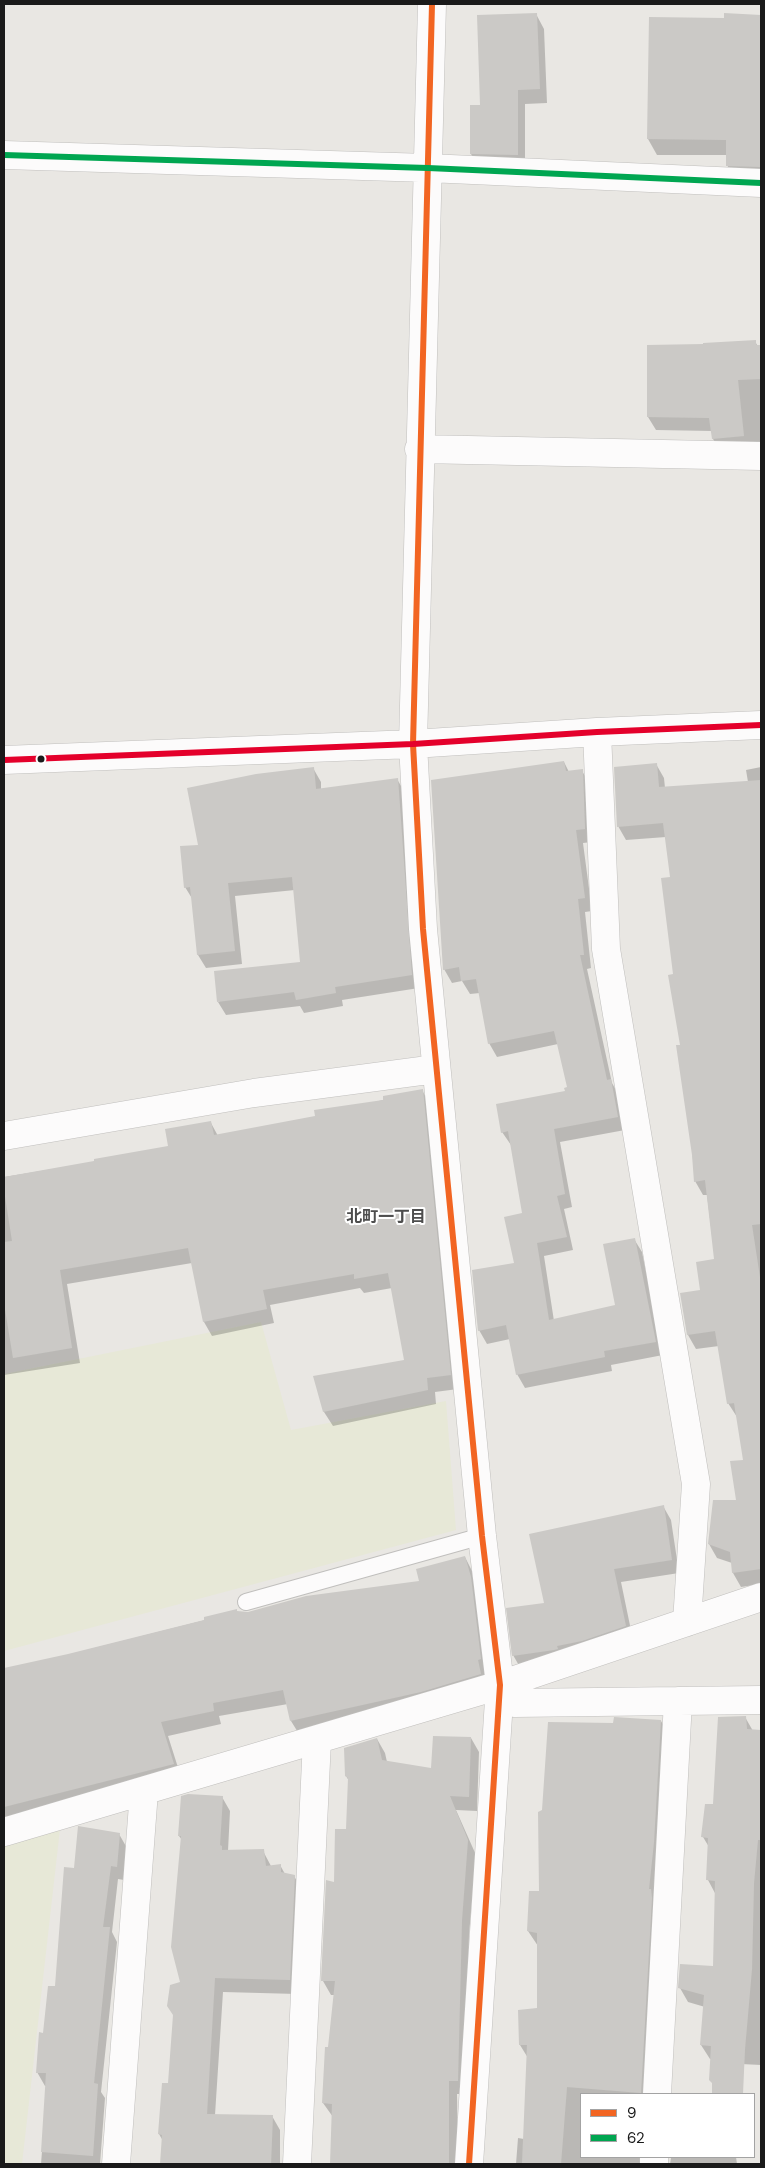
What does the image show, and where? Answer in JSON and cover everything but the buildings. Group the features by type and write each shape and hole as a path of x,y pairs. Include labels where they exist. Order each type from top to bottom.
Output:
{"street":[{"path":"432,4 419,450 413,744 423,929 482,1536 500,1685 469,2164"},
{"path":"4,155 428,168 761,183"},
{"path":"419,450 761,456"},
{"path":"4,760 413,744 597,732 761,725"},
{"path":"597,732 606,949 696,1484 687,1622"},
{"path":"4,1136 254,1093 436,1069"},
{"path":"4,1832 500,1685 761,1597"},
{"path":"500,1685 514,1703 761,1700"},
{"path":"658,2093 678,1701"},
{"path":"297,2164 317,1740"},
{"path":"116,2164 144,1791"}],"lane":[{"path":"246,1602 482,1536"}],"green space":[{"path":"261,1322 291,1430 446,1401 456,1530 4,1651 4,1374"},
{"path":"60,1829 22,2164 4,2164 4,1846"}],"transit line":[{"name":"9","path":"432,4 413,744 423,929 482,1536 500,1685 469,2164"},
{"name":"62","path":"4,155 428,168 761,183"},
{"path":"4,760 413,744 597,732 761,725"}],"district":[{"name":"北町一丁目","path":"386,1218"}]}
